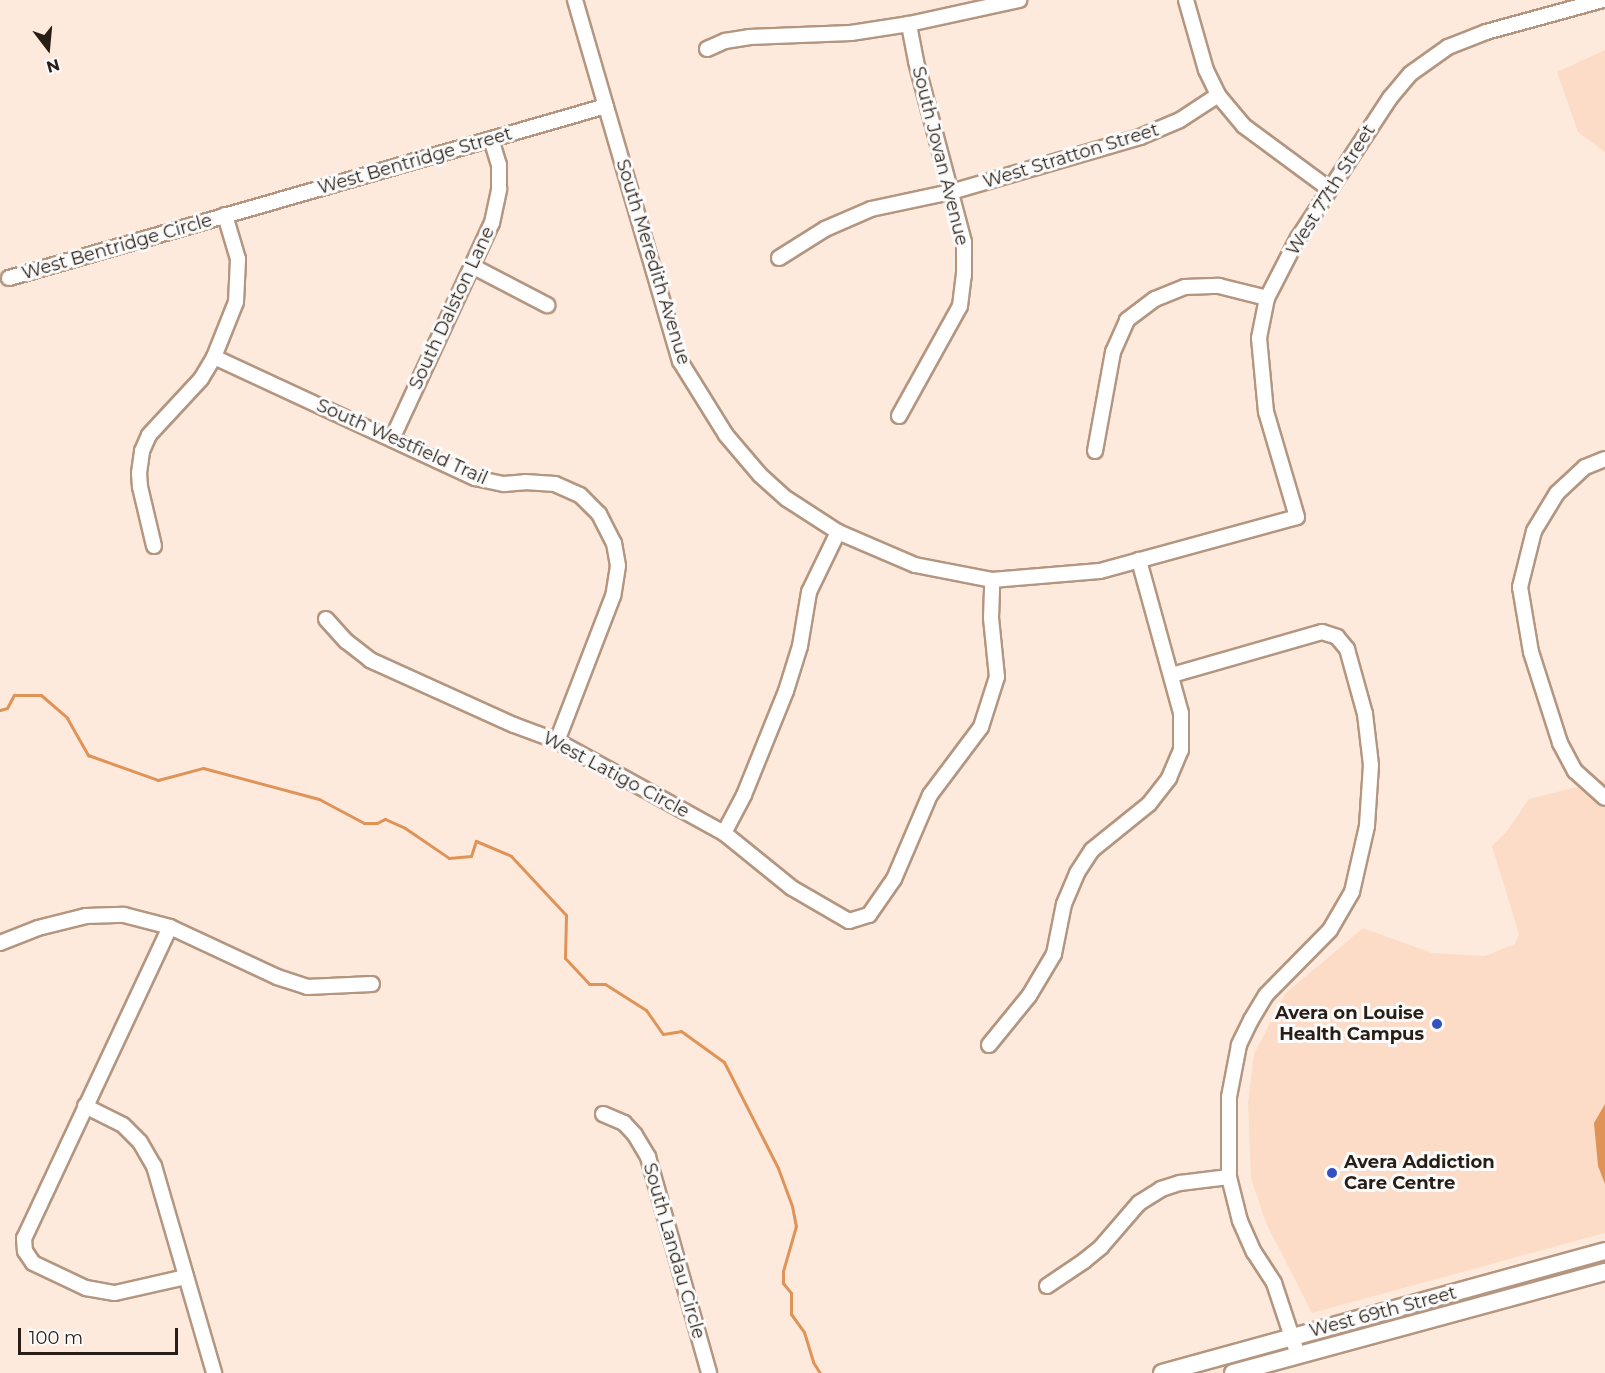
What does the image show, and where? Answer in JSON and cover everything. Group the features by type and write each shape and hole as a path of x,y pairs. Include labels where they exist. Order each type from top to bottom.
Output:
{"main road":[{"name":"West 69th Street","path":"1162,1373 1605,1251"},
{"name":"West 69th Street","path":"1233,1373 1605,1272"}],"street":[{"name":"South Meredith Avenue","path":"575,0 680,361 726,435 760,475 787,499 838,532 915,565 992,580 1090,572 1297,517"},
{"path":"707,49 724,41 748,37 851,33 909,24 1019,0"},
{"path":"1186,0 1206,70 1218,95 1244,126 1329,189"},
{"name":"West 77th Street","path":"1297,517 1266,412 1259,338 1267,298 1298,238 1389,98 1410,74 1448,47 1486,32 1604,0"},
{"name":"South Jovan Avenue","path":"899,416 960,306 964,275 964,242 916,61 909,24"},
{"name":"West Stratton Street","path":"779,258 825,229 871,209 951,192 1140,137 1180,120 1218,95"},
{"name":"West Bentridge Street","path":"225,215 606,106"},
{"name":"South Dalston Lane","path":"392,439 492,223 499,189 499,165 491,139"},
{"path":"153,546 140,487 142,451 149,435 187,397 214,357 236,302 239,278 238,259 225,215"},
{"name":"West Bentridge Circle","path":"9,278 225,215"},
{"path":"472,266 547,305"},
{"path":"1095,451 1113,352 1126,320 1155,299 1185,287 1219,286 1267,298"},
{"name":"South Westfield Trail","path":"214,357 475,478 504,484 525,482 555,484 580,495 599,514 614,543 618,566 613,596 557,741"},
{"path":"1605,459 1585,467 1557,493 1534,531 1520,587 1531,652 1560,743 1575,771 1605,798"},
{"path":"724,832 744,795 786,691 800,646 809,592 838,532"},
{"path":"988,1045 1029,996 1054,954 1064,904 1077,873 1092,850 1149,804 1169,778 1181,750 1181,713 1138,560"},
{"name":"West Latigo Circle","path":"326,619 346,641 370,660 514,725 557,741 724,832 792,888 849,921 869,915 894,879 930,795 981,727 997,677 992,618 992,580"},
{"path":"1172,675 1322,633 1337,637 1347,649 1365,714 1371,765 1367,825 1352,892 1330,930 1266,995 1239,1045 1229,1098 1229,1177 1240,1221 1254,1251 1274,1283 1298,1355"},
{"path":"0,943 38,928 86,916 124,915 170,927 277,977 307,987 372,984"},
{"path":"170,927 24,1238 25,1251 33,1263 86,1288 115,1293 186,1277"},
{"path":"85,1106 123,1125 140,1142 154,1166 214,1373"},
{"name":"South Landau Circle","path":"603,1114 624,1123 635,1135 648,1157 709,1373"},
{"path":"1047,1286 1101,1247 1139,1203 1161,1189 1180,1183 1229,1177"}],"shaded area":[{"path":"1605,50 1605,152 1578,132 1557,72"},
{"name":"Avera on Louise Health Campus","path":"1605,780 1605,1233 1312,1313 1266,1223 1251,1178 1248,1103 1254,1054 1285,994 1363,928 1432,953 1485,956 1515,944 1519,934 1492,846 1507,831 1529,799"},
{"path":"1605,1104 1605,1184 1598,1166 1594,1123"}],"waterway":[{"path":"0,710 7,708 14,695 41,695 67,718 88,755 158,780 203,768 319,799 364,823 377,823 385,819 405,828 449,858 471,856 476,841 511,856 566,915 565,958 589,984 605,984 646,1010 663,1034 681,1031 724,1062 778,1168 792,1206 796,1226 783,1271 783,1283 791,1293 791,1314 804,1332 813,1362 820,1373"}],"place":[{"name":"Avera on Louise Health Campus","path":"1437,1024"},
{"name":"Avera Addiction Care Centre","path":"1332,1173"}]}
